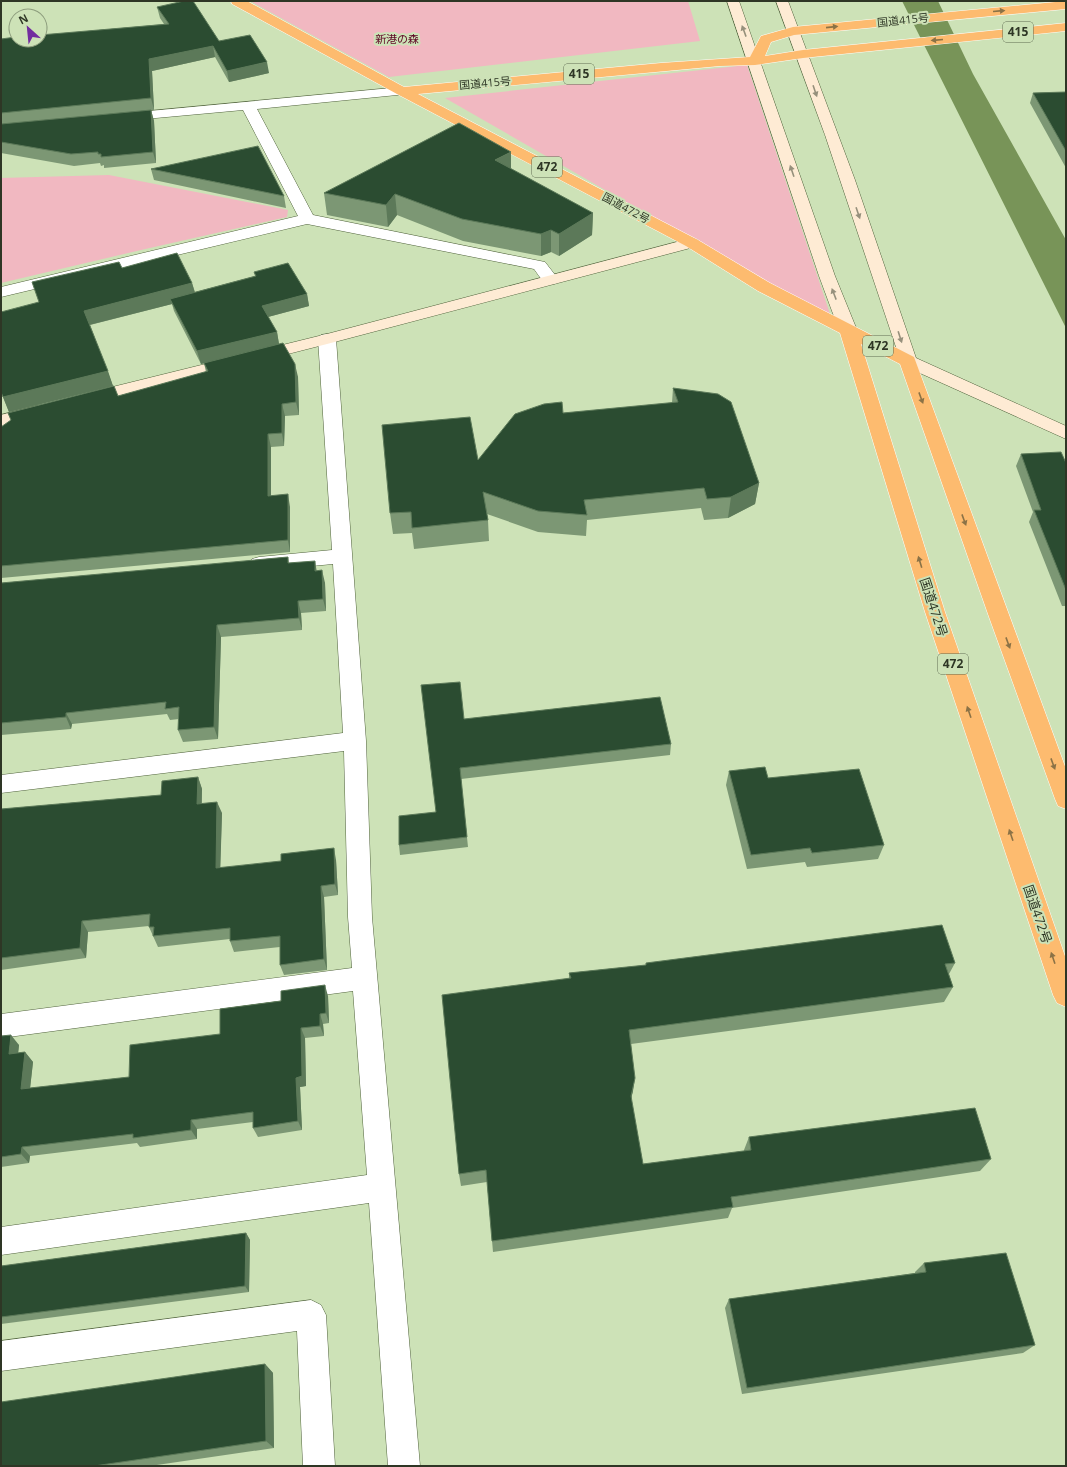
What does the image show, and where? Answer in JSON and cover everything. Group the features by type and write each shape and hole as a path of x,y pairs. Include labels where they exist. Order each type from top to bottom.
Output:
{"highway":[{"path":"237,1 402,91"},
{"name":"国道415号","path":"755,61 766,39 793,31 1066,5"},
{"name":"国道415号","path":"402,91 668,66 755,61 903,43 1066,27"},
{"name":"国道472号","path":"402,91 692,243 764,287 908,361"},
{"name":"国道472号","path":"848,330 935,612 1066,994"},
{"name":"472","path":"908,361 999,617 1066,799"}],"street":[{"path":"733,1 755,61 825,269 848,330"},
{"path":"782,1 803,54 880,274 908,361 1066,433"},
{"path":"112,118 402,91"},
{"path":"248,105 307,219"},
{"path":"1,292 307,219 539,265 551,280"},
{"path":"76,402 327,339 692,243"},
{"path":"327,339 355,741 360,917 404,1466"},
{"path":"1,421 53,408"},
{"path":"240,566 343,556"},
{"path":"1,784 355,741"},
{"path":"1,1026 365,978"},
{"path":"1,1241 382,1188"},
{"path":"1,1356 311,1315 319,1466"}],"green space":[{"name":"新港の森","path":"250,1 688,1 700,41 389,77"},
{"path":"747,65 832,320 445,98"},
{"path":"109,175 288,210 287,217 1,283 1,178"}],"shaded area":[{"path":"902,1 938,1 973,74 1066,240 1066,328"}],"building":[{"path":"184,1 193,1 219,41 250,35 267,62 227,71 213,46 149,59 151,98 1,113 1,39 8,38 8,48 48,48 48,34 169,24 157,7"},
{"path":"1066,92 1066,151 1033,93"},
{"path":"151,110 153,152 101,157 101,154 98,154 98,152 71,154 1,142 1,124"},
{"path":"459,123 511,152 495,160 593,213 559,234 551,230 541,234 462,219 395,194 386,205 324,193"},
{"path":"258,146 284,196 151,169"},
{"path":"177,253 192,283 84,311 108,371 3,397 1,392 1,312 39,302 32,282 119,262 122,268"},
{"path":"288,263 307,294 262,306 277,332 197,351 170,299 256,276 254,272"},
{"path":"283,343 295,364 296,402 282,404 282,433 268,434 268,496 288,494 288,540 1,566 1,427 11,420 8,413 114,386 118,396 208,371 204,363"},
{"path":"673,388 718,394 731,402 759,483 731,497 707,499 704,488 584,500 587,515 538,511 483,492 488,520 412,528 411,512 390,513 382,425 470,417 478,460 515,414 544,404 562,402 563,413 678,402"},
{"path":"1061,452 1066,463 1066,590 1034,510 1041,510 1021,454"},
{"path":"288,557 288,563 315,561 315,571 322,570 323,599 298,601 299,618 217,625 214,727 178,730 179,707 165,709 166,702 66,713 66,717 1,723 1,583"},
{"path":"460,682 464,719 660,697 671,744 460,768 467,837 399,845 399,816 436,812 421,685"},
{"path":"765,767 768,778 859,769 884,845 812,853 810,848 751,855 729,771"},
{"path":"198,777 197,804 217,802 216,868 281,861 281,854 334,848 335,884 321,886 324,959 280,965 280,936 230,941 230,928 153,936 154,927 149,927 150,914 82,921 80,948 1,958 1,809 161,795 162,781"},
{"path":"942,925 955,963 945,964 953,987 629,1030 635,1078 631,1096 643,1164 751,1150 749,1137 975,1108 991,1159 731,1197 733,1207 492,1241 486,1170 459,1174 442,995 571,978 569,973 646,965 646,963"},
{"path":"325,985 326,1013 320,1014 320,1026 301,1028 302,1076 296,1078 298,1121 253,1128 253,1112 191,1120 191,1130 133,1138 133,1134 22,1147 21,1154 1,1157 1,1036 11,1035 9,1054 25,1052 21,1089 129,1077 130,1045 220,1034 220,1009 281,1001 281,991"},
{"path":"246,1233 245,1286 1,1317 1,1266"},
{"path":"1006,1253 1035,1345 747,1388 729,1299 926,1272 924,1263"},
{"path":"265,1364 266,1441 94,1466 1,1466 1,1402"}]}
